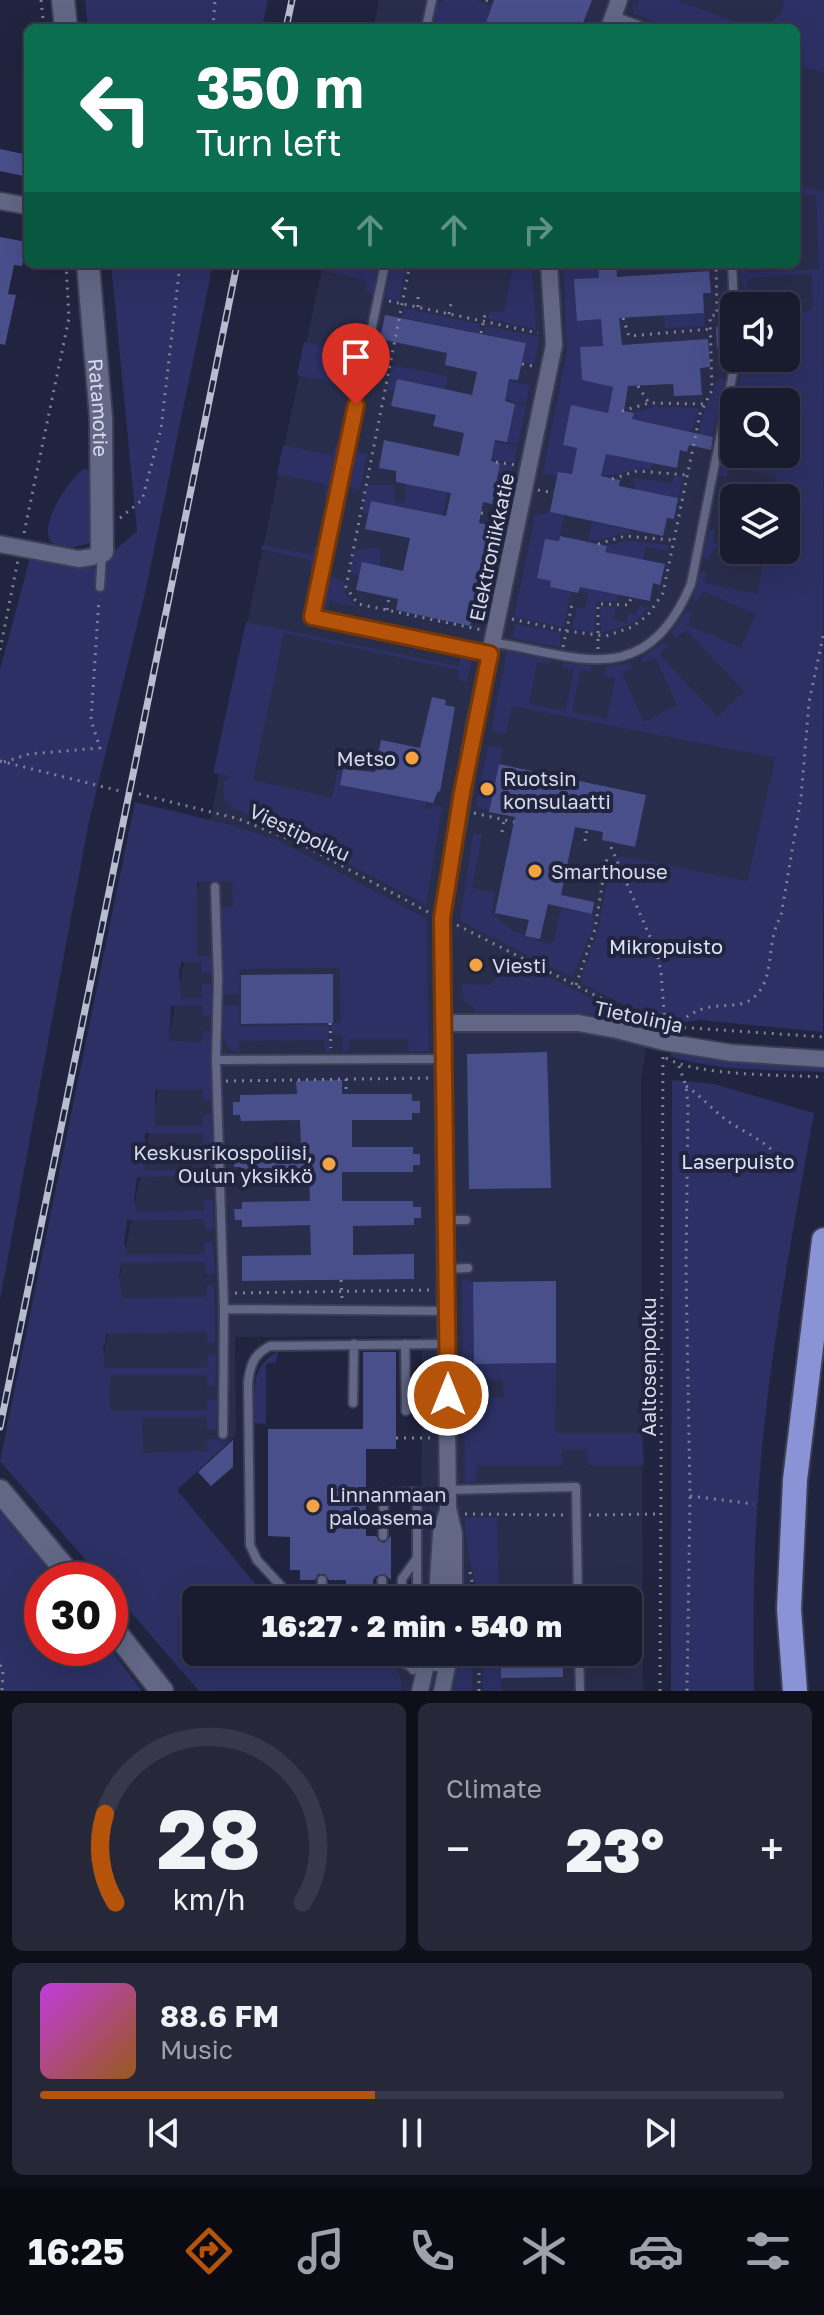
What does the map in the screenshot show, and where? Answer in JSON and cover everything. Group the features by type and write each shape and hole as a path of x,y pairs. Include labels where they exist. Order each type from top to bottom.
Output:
{"highway":[{"path":"795,1691 789,1609 795,1480 824,1240"}],"street":[{"path":"63,0 66,24"},
{"path":"0,201 24,205"},
{"name":"Ratamotie","path":"88,268 101,418 103,541"},
{"name":"Elektroniikkatie","path":"454,1586 445,1059 449,921 462,793 554,345 549,268"},
{"path":"0,544 79,559 92,557 103,541"},
{"name":"Tietolinja","path":"445,1023 578,1023 732,1053 824,1059"},
{"path":"0,1491 60,1562"},
{"name":"Elektroniikkatie","path":"438,1586 441,1533 455,1511"},
{"path":"128,1644 177,1691"},
{"path":"128,1648 162,1691"},
{"path":"421,1687 422,1666"},
{"path":"442,1691 448,1666"}],"lane":[{"path":"427,24 432,0"},
{"path":"614,15 636,24"},
{"path":"384,268 312,617 492,642 598,661 619,659 654,639 680,610 691,584 733,372"},
{"path":"732,268 733,292"},
{"path":"100,587 103,541"},
{"path":"215,887 218,979 216,1060 224,1293 223,1434"},
{"path":"216,1060 445,1059"},
{"path":"447,1220 466,1220"},
{"path":"448,1269 468,1268"},
{"path":"224,1309 447,1311"},
{"path":"353,1403 358,1382 354,1344"},
{"path":"405,1344 400,1383 406,1411"},
{"path":"281,1586 257,1560 250,1545 249,1368 254,1357 270,1346 448,1344"},
{"path":"454,1490 576,1487 578,1586"},
{"path":"366,1494 417,1492 417,1586"},
{"path":"383,1536 384,1494"},
{"path":"402,1586 402,1579 418,1557"},
{"path":"322,1580 322,1586"},
{"path":"382,1580 382,1586"},
{"path":"436,1666 447,1670"},
{"path":"579,1666 580,1691"}],"path":[{"path":"41,0 44,24"},
{"path":"213,24 215,0"},
{"path":"486,0 493,3"},
{"path":"0,650 69,318 66,268"},
{"path":"103,541 142,500 161,429 180,268"},
{"path":"409,268 346,580 348,593 358,604 492,642 509,618 597,636 624,631 648,615 663,593 700,414 712,390 710,316 717,315 716,268"},
{"path":"418,296 418,307"},
{"path":"377,299 541,333"},
{"path":"449,314 451,303"},
{"path":"481,333 486,310"},
{"path":"623,318 629,336 711,329"},
{"path":"522,364 537,367"},
{"path":"638,386 649,403"},
{"path":"622,411 649,403 705,404"},
{"path":"496,462 516,465"},
{"path":"612,479 637,471 687,475"},
{"path":"534,489 554,493"},
{"path":"481,513 505,517"},
{"path":"598,544 625,536 673,540"},
{"path":"2,761 29,754 100,748 91,720 100,587"},
{"path":"387,610 389,597"},
{"path":"598,661 598,604 629,605 631,598"},
{"path":"561,656 572,604"},
{"path":"687,1691 690,1496 686,1086 679,1066 664,1041 674,1027 690,1014 706,1007 738,1006 758,995 767,976 772,930 781,916 801,798 809,702 824,632"},
{"path":"2,761 120,791"},
{"name":"Viestipolku","path":"139,794 252,824 303,845 632,1014 664,1041"},
{"path":"471,812 514,822"},
{"path":"502,832 504,820"},
{"path":"585,841 587,829"},
{"name":"Aaltosenpolku","path":"611,847 657,953 663,984 660,1691"},
{"path":"576,985 595,929 606,861 614,856"},
{"path":"449,921 456,938"},
{"path":"330,1023 331,1060"},
{"path":"674,1027 824,1037"},
{"path":"679,1066 824,1077"},
{"path":"219,1081 434,1078"},
{"path":"346,1079 346,1094"},
{"path":"686,1086 704,1098 722,1117 770,1146 782,1160"},
{"path":"341,1280 342,1310"},
{"path":"224,1293 435,1290"},
{"path":"396,1438 435,1438"},
{"path":"454,1490 455,1511 576,1516 661,1514"},
{"path":"690,1496 754,1504"},
{"path":"0,1665 3,1670 2,1691"},
{"path":"479,1666 479,1691"}],"shaded area":[{"path":"379,0 639,0 637,5 688,24 374,24"},
{"path":"678,0 784,0 775,21 769,24 741,24"},
{"path":"800,60 824,67 824,270 805,359 800,362 800,292 720,292 720,372 785,372 760,388 720,388 720,468 783,468 781,484 720,484 720,564 769,564 742,737 695,724 599,722 775,758 747,881 673,886 641,1080 643,1691 345,1691 376,1666 642,1666 642,1586 421,1586 422,1336 235,1337 236,1435 177,1490 93,1408 184,962 249,614 322,268 800,268"}],"green space":[{"path":"85,0 268,0 263,24 88,24"},
{"path":"444,0 476,0 492,6 485,24 433,24 437,2 443,3"},
{"path":"639,0 678,0 741,24 659,24 633,13 633,4 637,5"},
{"path":"784,0 824,0 824,72 800,67 800,24 768,24 782,10"},
{"name":"Mikropuisto","path":"800,186 824,191 823,1032 700,1020 679,1023 643,1014 583,984 581,979 598,929 610,865 621,856 747,881 775,758 512,706 506,734 491,731 507,651 550,660 549,664 537,662 529,704 565,711 574,670 562,667 563,663 591,666 591,672 580,670 572,712 607,719 615,678 603,675 607,666 630,663 633,668 622,673 644,722 677,705 655,657 643,663 641,658 663,642 668,646 659,654 718,717 744,691 686,630 676,638 672,632 687,611 692,614 688,625 741,648 756,614 702,591 697,602 693,600 700,571 707,572 705,583 757,594 763,564 800,564 800,484 775,484 776,476 738,468 777,471 778,468 800,468 800,388 738,388 741,372 800,372 800,311 813,310 811,274 747,278 747,290 743,290 740,268 746,268 747,272 819,269 816,195 800,195"},
{"path":"111,268 212,268 146,589 89,821 0,1300 0,670 30,558 95,568 137,531"},
{"path":"378,268 373,293 365,291 367,280 319,270"},
{"path":"391,268 406,268 399,301 385,298"},
{"path":"513,268 532,268 536,329 488,319 489,311 504,313"},
{"path":"563,268 598,268 599,278 575,280 601,319 603,346 580,348 582,380 613,387 608,413 571,406 577,448 572,474 559,472 557,477 543,473 567,351"},
{"path":"404,308 480,324 479,333 402,317"},
{"path":"704,313 705,326 665,328 664,315"},
{"path":"486,326 539,337 534,365 522,362 526,343 484,334"},
{"path":"356,340 363,342 351,397 345,396 347,385 297,375 304,342 353,353"},
{"path":"392,365 448,376 445,389 397,379 394,391 387,390"},
{"path":"719,377 726,380 724,388 720,388 720,406 713,437 699,434 703,414"},
{"path":"509,381 530,385 526,404 505,399"},
{"path":"515,404 526,406 518,444 507,442"},
{"path":"654,407 699,408 692,431 632,419 634,413"},
{"path":"495,442 517,446 514,463 491,459"},
{"path":"283,445 332,456 335,445 342,447 331,498 324,497 326,484 277,474"},
{"path":"353,451 367,454 360,490 346,487"},
{"path":"606,454 652,463 651,469 602,474"},
{"path":"500,463 513,466 506,501 492,504"},
{"path":"721,468 728,468 726,478 719,476"},
{"path":"83,469 93,474 93,537 87,544 66,547 53,544 48,535 54,508"},
{"path":"675,476 683,478 678,498 636,490 633,478 672,483"},
{"path":"421,484 421,487 447,493 443,516 372,501 368,514 362,512 367,485 394,485 395,503 405,502 405,485"},
{"path":"550,512 564,515 559,541 545,539 537,578 551,581 550,587 571,592 564,627 514,617 535,516"},
{"path":"592,522 631,530 630,534 588,540"},
{"path":"708,530 715,531 713,542 720,544 720,549 713,548 710,560 703,558"},
{"path":"626,541 668,545 667,551 646,546 643,560 605,552 607,546"},
{"path":"262,545 312,555 314,546 321,547 316,572 309,570 311,560 261,549"},
{"path":"381,548 380,566 359,575 349,573 355,550"},
{"path":"328,577 343,580 345,594 357,607 330,601 327,610 324,607"},
{"path":"581,587 618,595 617,601 596,602 594,632 572,629 577,607 585,609 588,593 580,591"},
{"path":"639,605 648,607 634,622 601,632 600,606 616,607 613,619 626,623 629,613 636,615"},
{"path":"246,622 459,666 462,654 472,658 467,682 458,680 459,670 284,633 253,780 332,798 338,768 343,769 340,785 426,802 425,808 431,809 433,805 442,807 426,905 305,841 234,809 224,799 224,782 231,776 213,773"},
{"path":"515,624 561,633 560,647 512,638"},
{"path":"488,746 503,749 489,810 476,806"},
{"path":"135,802 231,825 277,840 426,918 429,1051 409,1051 408,1039 350,1039 349,1051 343,1051 342,1035 332,1034 332,1024 341,1022 339,968 240,969 239,994 223,994 222,907 233,906 232,881 197,882 197,956 212,957 212,972 202,973 202,962 181,962 181,999 202,999 202,984 211,984 211,1015 203,1016 202,1005 171,1006 169,1041 202,1042 203,1031 212,1031 212,1099 203,1101 203,1089 155,1090 155,1126 203,1126 203,1115 212,1115 213,1143 204,1144 203,1133 145,1133 145,1170 204,1169 204,1158 213,1158 214,1186 204,1187 203,1176 137,1177 134,1200 137,1212 204,1211 204,1200 213,1200 214,1229 205,1230 204,1219 127,1220 124,1243 127,1255 204,1254 205,1242 213,1242 215,1273 206,1274 206,1262 122,1263 119,1274 122,1298 206,1297 207,1285 214,1285 215,1342 208,1343 207,1332 106,1334 103,1345 105,1368 207,1368 208,1355 215,1355 216,1358 215,1386 207,1386 207,1375 111,1375 108,1387 111,1410 207,1410 207,1399 217,1400 216,1429 207,1429 207,1417 142,1417 143,1453 206,1451 208,1439 219,1440 222,1444 232,1439 177,1490 257,1586 182,1586 182,1666 394,1666 401,1678 402,1691 199,1691 128,1609 128,1562 87,1562 0,1461"},
{"path":"473,833 482,835 472,888 495,893 491,913 512,930 548,945 554,941 561,908 595,915 593,929 573,976 460,921"},
{"path":"509,957 624,1015 622,1020 592,1014 476,1012 471,1004 464,1001 461,984 491,985 503,967 504,958"},
{"path":"239,1006 239,1026 328,1025 330,1052 325,1052 324,1040 239,1041 239,1053 232,1051 224,1035 223,1007"},
{"path":"672,1053 824,1064 824,1072 707,1065 670,1056"},
{"name":"Laserpuisto","path":"672,1080 714,1084 814,1113 782,1298 763,1438 755,1562 754,1691 671,1691"},
{"path":"462,1279 473,1282 474,1364 556,1363 555,1433 642,1433 644,1465 588,1465 587,1449 562,1449 562,1465 477,1465 476,1482 465,1482 464,1399 504,1397 503,1379 485,1380 485,1395 463,1395"},
{"path":"278,1351 276,1362 266,1364 266,1424 254,1423 254,1392 258,1373 269,1357"},
{"path":"0,1511 44,1562 24,1562 24,1666 123,1666 142,1691 0,1691"},
{"path":"497,1517 499,1586 476,1586 464,1518"},
{"path":"455,1666 472,1666 472,1691 449,1691"},
{"path":"482,1666 501,1666 502,1691 483,1691"}],"building":[{"path":"494,0 592,0 583,24 485,24"},
{"path":"0,149 24,154 24,176 0,171"},
{"path":"0,237 24,241 24,256 22,266 14,265 8,294 16,295 5,345 0,344"},
{"path":"598,268 616,268 617,277 709,271 711,293 703,293 704,313 619,318 622,345 708,339 710,367 700,368 702,395 674,396 673,384 628,386 624,411 634,413 632,419 713,437 711,450 689,445 687,452 680,450 677,468 606,454 601,476 620,480 619,486 678,498 674,519 667,518 663,536 550,512 558,472 572,474 577,448 563,445 571,405 608,413 613,387 582,380 580,347 603,346 601,319 577,321 574,279 599,278"},
{"path":"385,315 526,343 518,380 509,379 505,401 515,404 507,442 495,440 491,461 500,463 492,504 483,502 479,523 489,525 470,626 396,610 398,599 356,590 362,562 403,571 410,538 365,529 371,501 446,516 451,493 396,482 396,471 379,468 384,440 459,456 464,433 433,426 436,415 391,406 397,379 472,395 477,372 445,365 447,353 380,339"},
{"path":"716,327 720,327 720,348 717,348"},
{"path":"560,536 607,546 605,552 665,564 660,585 653,583 650,601 580,587 578,593 550,587 551,581 537,578 545,539 559,541"},
{"name":"Metso","path":"432,697 446,700 445,705 455,707 440,792 433,803 340,785 343,769 375,772 381,740 420,748"},
{"name":"Smarthouse","path":"499,764 646,795 635,847 602,840 603,832 575,827 561,895 594,902 592,914 548,904 540,939 525,936 529,920 495,913 515,817 489,812"},
{"path":"333,974 333,1023 241,1024 241,975"},
{"path":"547,1052 551,1188 469,1189 467,1054"},
{"path":"342,1080 342,1094 412,1094 412,1101 420,1101 420,1113 412,1113 412,1120 352,1120 352,1147 413,1147 413,1154 420,1154 420,1165 413,1165 413,1172 342,1172 342,1201 413,1201 413,1207 421,1207 421,1218 414,1218 414,1225 353,1226 353,1255 414,1254 414,1279 242,1281 242,1256 311,1255 310,1225 242,1227 242,1220 235,1220 234,1209 242,1209 242,1202 310,1201 309,1173 241,1174 241,1167 234,1167 234,1156 241,1156 241,1148 301,1147 300,1120 241,1121 240,1115 233,1115 233,1102 240,1102 240,1095 297,1094 296,1081"},
{"path":"556,1281 556,1363 474,1364 473,1282"},
{"path":"363,1352 396,1352 396,1449 366,1449 366,1487 359,1494 366,1501 366,1536 376,1536 384,1543 391,1536 391,1580 384,1574 376,1576 373,1586 346,1586 346,1580 329,1580 325,1574 318,1574 315,1580 300,1580 300,1570 290,1570 290,1537 268,1536 268,1429 363,1429"},
{"path":"233,1440 233,1467 211,1486 198,1472"},
{"path":"501,1666 563,1666 563,1677 501,1678"}],"railway":[{"path":"287,24 292,0"},
{"path":"0,1427 236,268"}],"place":[{"name":"Metso","path":"412,758"},
{"name":"Ruotsin konsulaatti","path":"487,789"},
{"name":"Smarthouse","path":"535,871"},
{"name":"Viesti","path":"476,965"},
{"name":"Keskusrikospoliisi, Oulun yksikkö","path":"329,1164"},
{"name":"Linnanmaan paloasema","path":"313,1506"}],"route":[{"path":"356,405 312,617 490,654 462,793 442,918 448,1395"}]}
